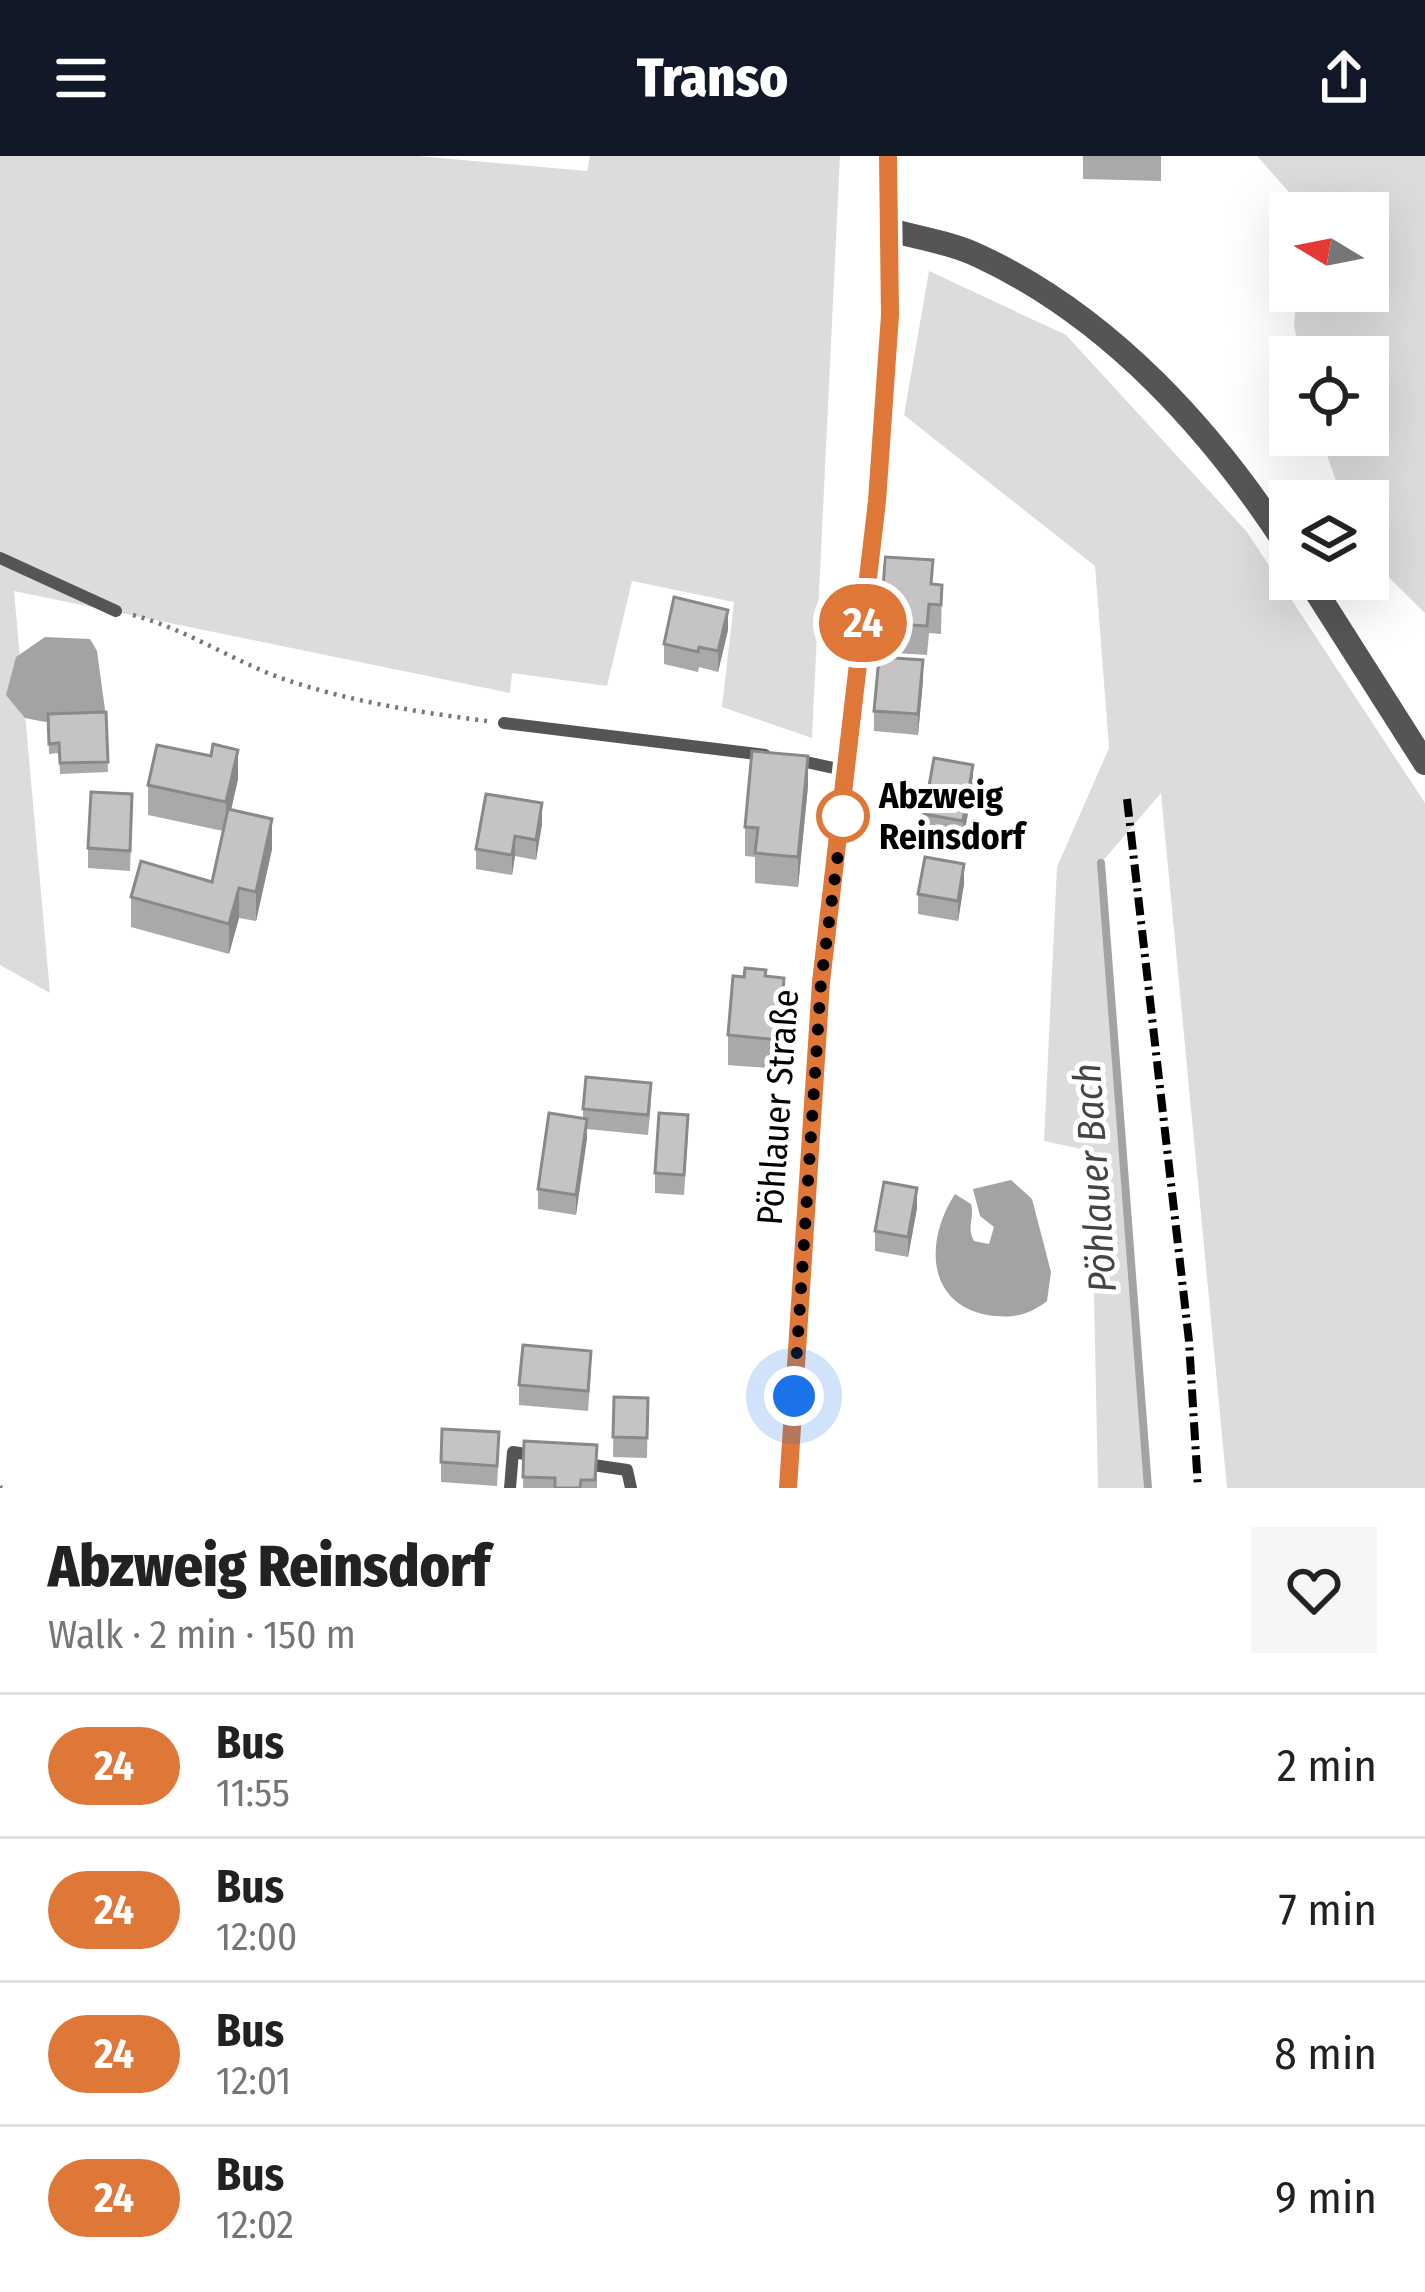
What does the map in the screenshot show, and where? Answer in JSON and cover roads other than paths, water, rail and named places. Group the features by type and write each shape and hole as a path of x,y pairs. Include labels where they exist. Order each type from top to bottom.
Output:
{"street":[{"name":"Pöhlauer Straße","path":"788,1488 821,982 877,501 890,315 888,156"},
{"path":"890,230 976,254 1077,312 1174,401 1269,519"},
{"path":"1321,600 1425,763"}],"lane":[{"path":"0,558 116,611"},
{"path":"504,723 779,757 847,770"},
{"path":"510,1488 513,1452 558,1460"},
{"path":"581,1463 627,1470 631,1488"}],"waterway":[{"name":"Pöhlauer Bach","path":"1101,863 1148,1488"}],"railway":[{"path":"1127,799 1189,1341 1198,1488"}],"place":[{"name":"Abzweig Reinsdorf","path":"843,816"}]}
